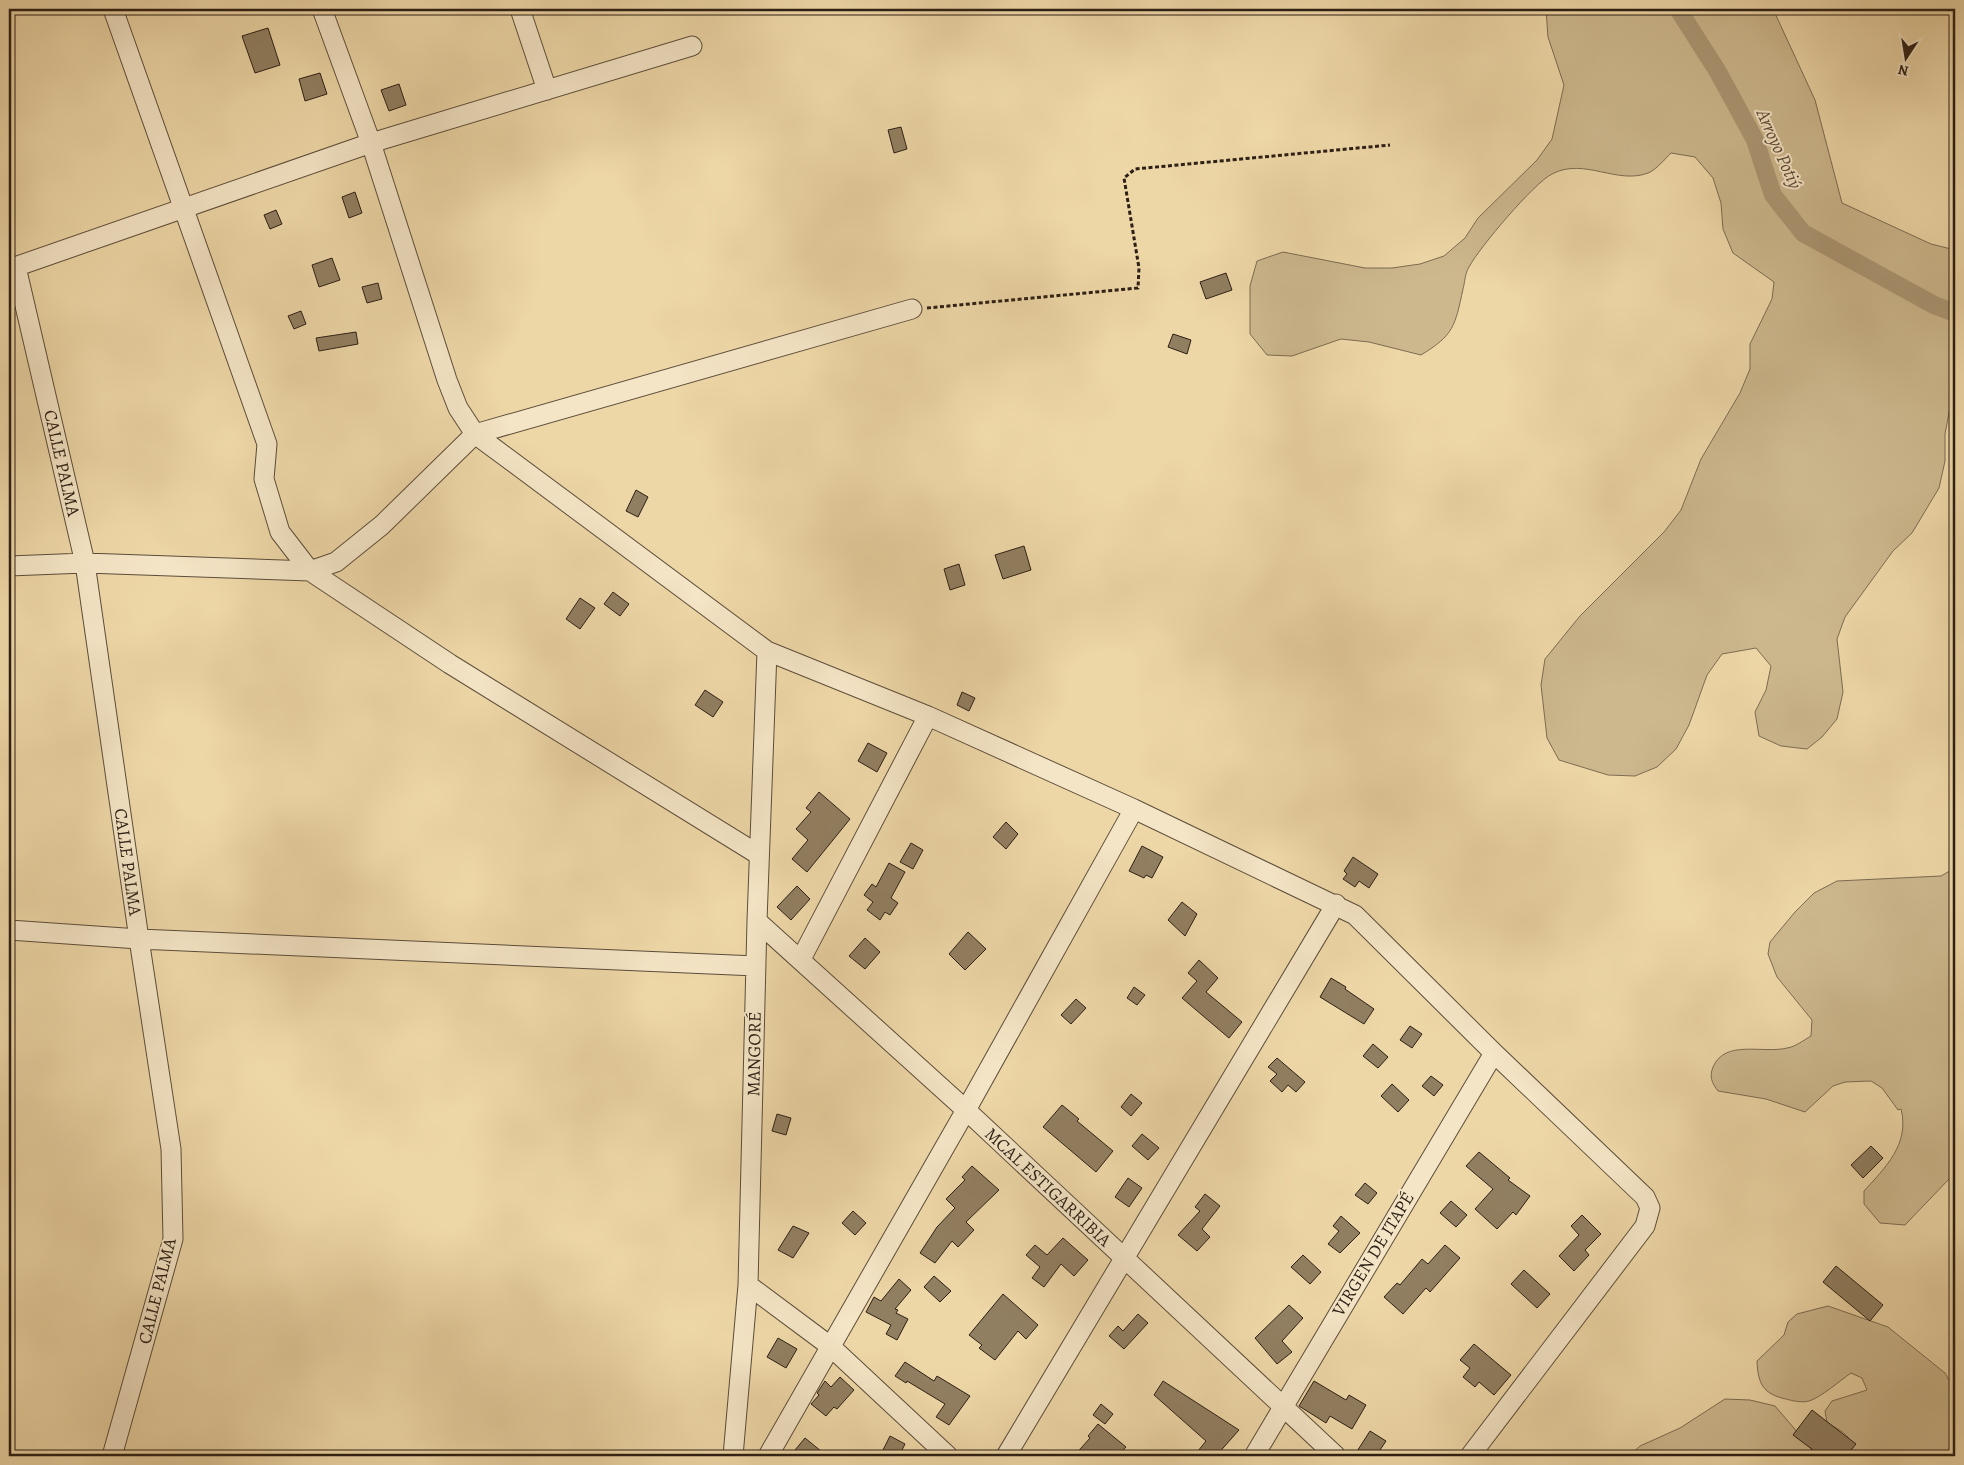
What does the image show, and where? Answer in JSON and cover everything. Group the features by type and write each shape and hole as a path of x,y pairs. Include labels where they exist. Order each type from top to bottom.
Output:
{"street":[{"path":"113,9 267,444 264,479 280,532 310,571 450,664 760,855"},
{"path":"322,9 371,143 458,408 475,434 768,651 928,716 1134,809 1356,915 1494,1053 1645,1197 1650,1208 1645,1226 1470,1456"},
{"path":"520,9 547,90"},
{"path":"12,268 371,143 692,46"},
{"name":"CALLE PALMA","path":"12,268 85,562 138,939 171,1149 173,1239 112,1456"},
{"path":"9,566 85,562 310,571 336,562 382,525 475,434 912,309"},
{"name":"MANGORÉ","path":"733,1456 748,1284 757,921 768,651"},
{"path":"801,959 928,716"},
{"path":"768,1456 966,1110 1134,809"},
{"path":"1006,1456 1336,904"},
{"name":"MCAL ESTIGARRIBIA","path":"757,921 966,1110 1336,1456"},
{"path":"9,930 138,939 756,966"},
{"name":"VIRGEN DE ITAPÉ","path":"1254,1456 1282,1406 1494,1053"},
{"path":"748,1284 830,1346 948,1456"}],"path":[{"path":"912,309 1138,288 1139,268 1124,178 1135,168 1390,145"}],"shaded area":[{"path":"1546,9 1773,9 1815,100 1842,203 1931,244 1955,250 1955,381 1945,434 1945,461 1939,488 1912,533 1893,551 1845,617 1837,639 1843,692 1837,719 1822,737 1807,749 1781,746 1759,736 1755,712 1766,690 1771,666 1756,648 1722,654 1707,675 1689,725 1676,749 1657,767 1635,776 1608,775 1559,760 1547,738 1541,685 1545,659 1580,616 1664,532 1681,510 1701,459 1740,393 1750,369 1750,344 1772,299 1774,282 1733,253 1723,229 1721,203 1713,178 1695,157 1671,153 1651,172 1636,176 1624,176 1576,168 1552,174 1533,190 1508,217 1475,258 1467,272 1455,321 1447,335 1421,355 1369,342 1341,339 1292,356 1267,355 1250,334 1250,286 1257,261 1283,252 1365,268 1392,268 1420,264 1444,256 1465,238 1478,218 1537,160 1552,139 1564,85 1548,37"},
{"path":"1955,868 1955,1176 1951,1177 1905,1225 1880,1223 1864,1204 1864,1191 1894,1154 1899,1144 1903,1122 1901,1109 1898,1110 1882,1088 1871,1081 1845,1082 1833,1086 1805,1112 1766,1099 1718,1091 1711,1074 1719,1058 1726,1053 1746,1049 1787,1048 1811,1036 1812,1020 1777,977 1768,954 1770,942 1814,893 1837,881 1941,876"},
{"path":"1828,1306 1888,1327 1945,1373 1955,1391 1955,1456 1850,1456 1851,1444 1849,1439 1842,1432 1827,1423 1825,1411 1832,1401 1867,1390 1862,1378 1851,1373 1819,1396 1806,1402 1778,1397 1763,1387 1757,1361 1784,1335 1788,1322 1797,1314"},
{"path":"1725,1399 1750,1400 1775,1406 1811,1448 1814,1456 1629,1456 1640,1446 1680,1428"}],"building":[{"path":"268,28 280,65 255,73 242,36"},
{"path":"320,73 327,94 305,101 299,79"},
{"path":"399,84 406,105 389,111 381,90"},
{"path":"901,127 907,149 894,153 888,130"},
{"path":"355,192 362,213 349,218 342,197"},
{"path":"276,210 282,224 270,229 264,215"},
{"path":"332,258 340,280 319,287 312,265"},
{"path":"1226,273 1232,290 1206,299 1200,282"},
{"path":"378,283 382,299 367,303 362,287"},
{"path":"301,311 306,324 294,329 288,316"},
{"path":"356,332 358,344 319,351 316,338"},
{"path":"1173,334 1191,340 1187,354 1168,347"},
{"path":"636,490 648,497 638,517 626,511"},
{"path":"1024,546 1031,570 1003,579 995,555"},
{"path":"959,564 965,585 950,590 944,569"},
{"path":"613,592 629,604 620,616 604,604"},
{"path":"580,598 595,608 580,629 566,619"},
{"path":"705,690 723,702 713,717 695,705"},
{"path":"962,692 975,698 969,711 957,705"},
{"path":"868,743 887,753 877,772 858,761"},
{"path":"819,792 850,819 807,872 792,859 808,840 796,829 811,812 806,808"},
{"path":"1006,822 1018,834 1006,849 993,837"},
{"path":"911,843 923,850 913,869 900,862"},
{"path":"1142,846 1163,857 1152,878 1146,875 1144,878 1129,871"},
{"path":"1353,857 1378,874 1369,888 1359,881 1355,887 1343,879 1347,874 1344,871"},
{"path":"889,863 905,872 891,898 898,903 890,915 885,912 880,920 867,910 873,902 864,895 872,884 876,887"},
{"path":"797,886 810,899 791,920 777,907"},
{"path":"1182,902 1197,914 1185,936 1168,920"},
{"path":"968,932 986,949 965,970 949,954"},
{"path":"865,938 880,952 865,969 849,956"},
{"path":"1199,960 1218,978 1206,992 1242,1022 1229,1038 1182,998 1197,981 1188,973"},
{"path":"1331,978 1374,1009 1364,1024 1320,997"},
{"path":"1134,987 1145,995 1137,1005 1127,998"},
{"path":"1076,999 1086,1008 1071,1024 1061,1015"},
{"path":"1410,1026 1422,1034 1412,1048 1400,1040"},
{"path":"1373,1044 1388,1057 1378,1068 1363,1056"},
{"path":"1277,1058 1305,1082 1296,1092 1288,1085 1282,1092 1270,1081 1277,1074 1268,1067"},
{"path":"1431,1076 1443,1085 1434,1096 1422,1086"},
{"path":"1392,1084 1409,1100 1398,1112 1381,1096"},
{"path":"1131,1094 1142,1103 1131,1116 1121,1107"},
{"path":"1062,1105 1079,1119 1077,1121 1113,1151 1096,1172 1043,1127"},
{"path":"777,1114 791,1118 786,1135 772,1131"},
{"path":"1142,1134 1159,1148 1148,1160 1132,1146"},
{"path":"1871,1146 1883,1158 1863,1178 1851,1165"},
{"path":"1479,1152 1510,1178 1508,1180 1530,1196 1516,1215 1513,1212 1497,1229 1475,1209 1493,1189 1466,1166"},
{"path":"972,1166 999,1190 966,1222 974,1230 958,1247 952,1241 935,1263 920,1253 937,1227 955,1208 946,1199 965,1180 962,1177"},
{"path":"1128,1178 1142,1188 1129,1207 1115,1197"},
{"path":"1365,1183 1377,1193 1368,1204 1355,1195"},
{"path":"1205,1194 1220,1206 1202,1229 1210,1237 1197,1251 1178,1235 1200,1211 1195,1207"},
{"path":"1451,1201 1467,1215 1456,1227 1440,1213"},
{"path":"853,1211 866,1223 855,1235 842,1223"},
{"path":"1582,1215 1601,1234 1585,1250 1589,1255 1574,1271 1559,1256 1579,1235 1571,1226"},
{"path":"1341,1216 1360,1233 1340,1253 1328,1244 1339,1231 1333,1226"},
{"path":"793,1226 809,1233 793,1258 778,1250"},
{"path":"1063,1238 1088,1260 1074,1276 1061,1264 1044,1287 1032,1278 1040,1267 1026,1255 1035,1245 1047,1255"},
{"path":"1445,1245 1460,1258 1430,1292 1426,1288 1403,1314 1384,1297 1397,1283 1400,1285 1422,1259 1428,1264"},
{"path":"1303,1255 1321,1272 1310,1284 1291,1267"},
{"path":"1836,1266 1883,1305 1870,1321 1823,1282"},
{"path":"1524,1270 1550,1294 1537,1308 1511,1284"},
{"path":"934,1276 951,1291 940,1302 924,1287"},
{"path":"899,1279 911,1290 895,1309 898,1310 896,1313 908,1319 897,1340 886,1334 891,1325 866,1312 874,1297 881,1301"},
{"path":"1003,1294 1038,1325 1026,1339 1018,1331 995,1360 979,1348 982,1345 969,1335"},
{"path":"1289,1305 1303,1318 1282,1341 1292,1352 1277,1364 1255,1338"},
{"path":"1138,1314 1148,1323 1124,1349 1109,1336 1118,1326 1123,1331"},
{"path":"778,1338 797,1349 786,1368 767,1357"},
{"path":"1474,1344 1511,1375 1494,1395 1479,1382 1475,1387 1463,1377 1470,1368 1460,1360"},
{"path":"905,1362 934,1381 937,1376 970,1396 949,1425 936,1417 945,1404 907,1381 906,1383 895,1376"},
{"path":"840,1377 854,1390 837,1409 834,1407 826,1416 811,1404 819,1395 817,1393 825,1381 831,1387"},
{"path":"1163,1381 1239,1430 1216,1456 1194,1456 1206,1441 1154,1395"},
{"path":"1314,1381 1346,1400 1349,1395 1366,1405 1352,1429 1330,1416 1326,1423 1299,1406"},
{"path":"1101,1404 1113,1414 1105,1424 1093,1415"},
{"path":"1812,1410 1856,1444 1846,1456 1821,1456 1793,1435"},
{"path":"1098,1424 1126,1447 1118,1456 1074,1456 1090,1438 1088,1436"},
{"path":"1370,1431 1386,1441 1376,1456 1354,1456"},
{"path":"890,1436 905,1444 899,1456 880,1456"},
{"path":"805,1438 827,1456 790,1456"}],"waterway":[{"name":"Arroyo Poti´y","path":"1678,9 1718,72 1755,140 1773,195 1803,233 1934,305 1955,313"}]}
